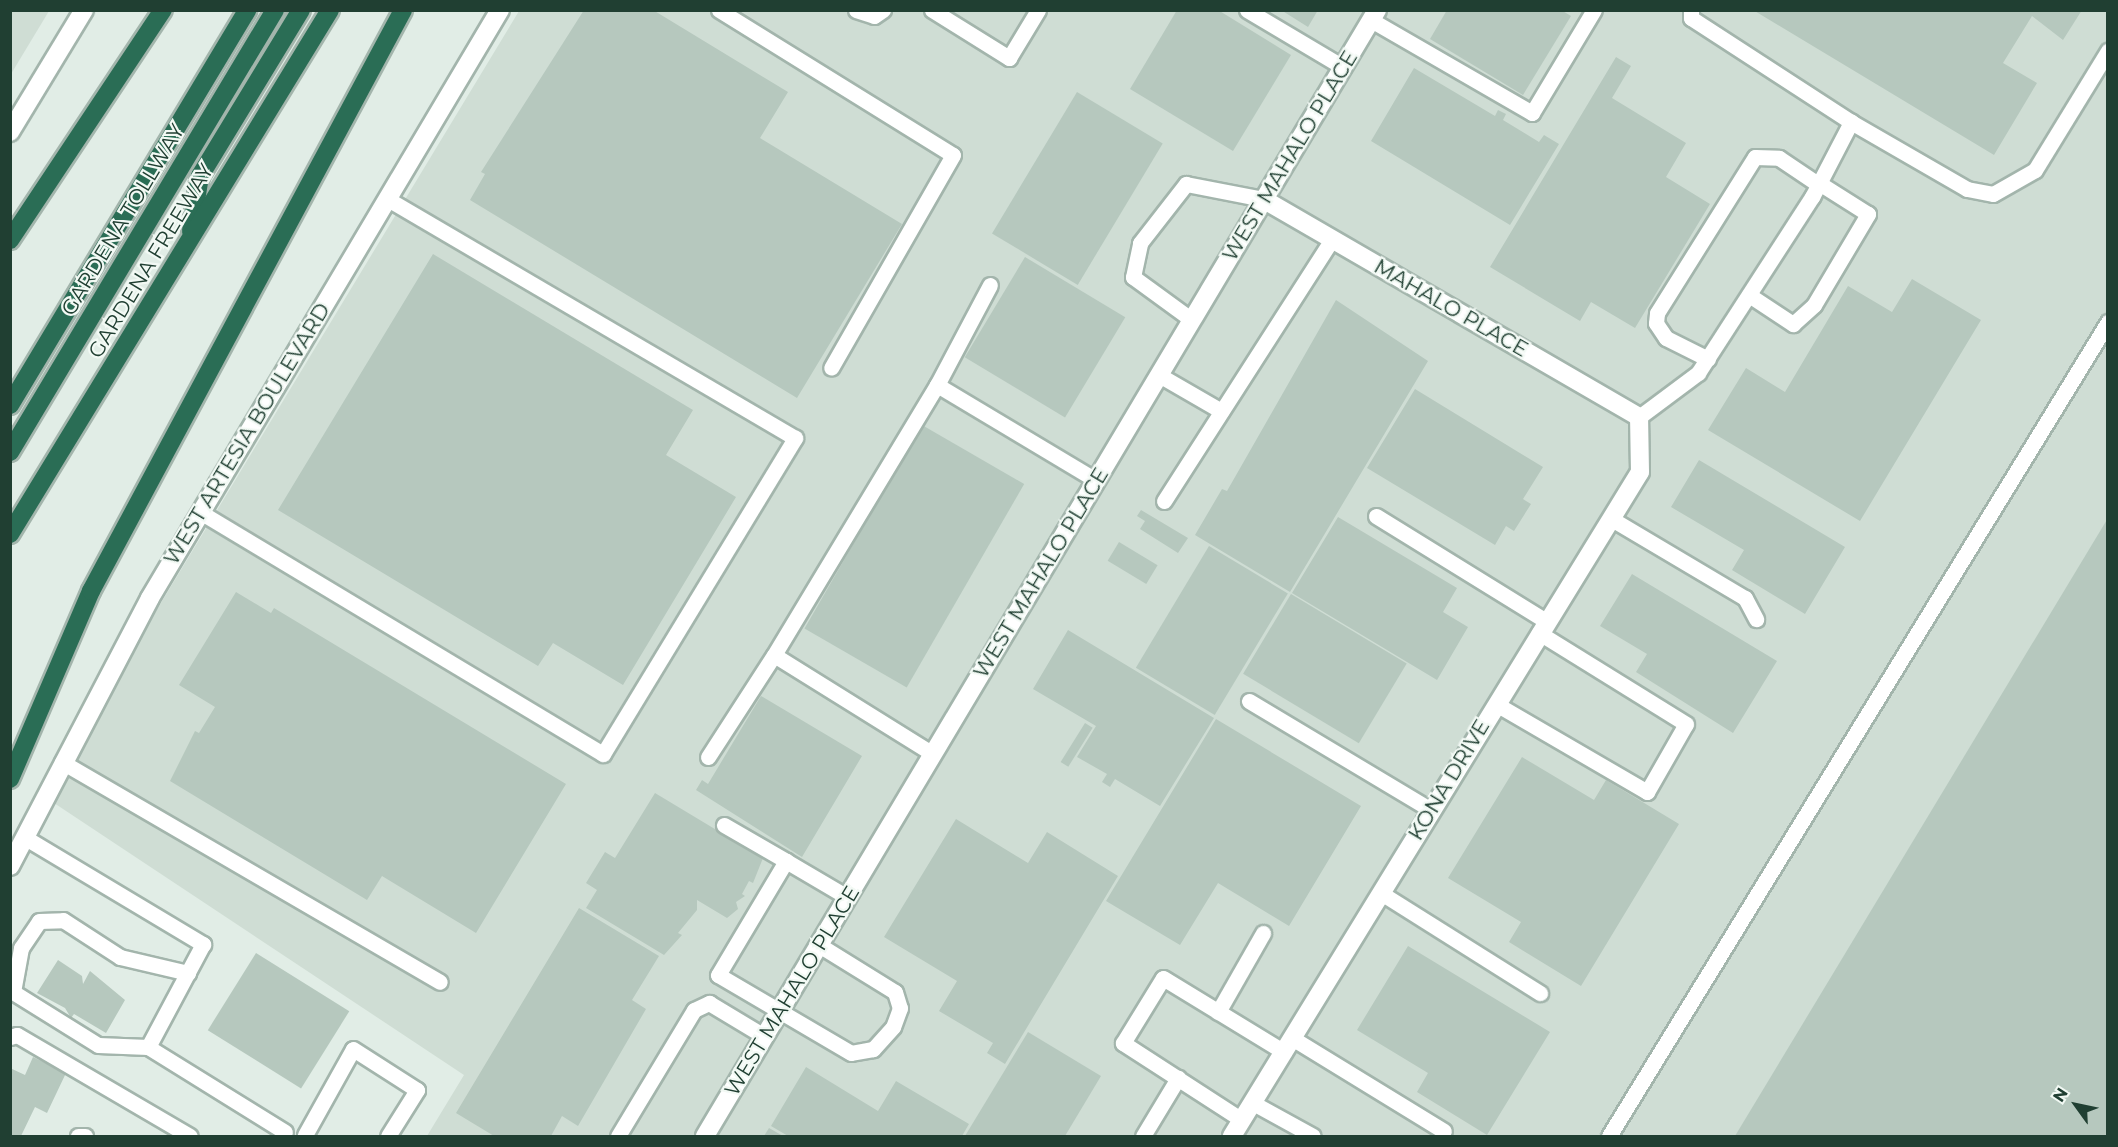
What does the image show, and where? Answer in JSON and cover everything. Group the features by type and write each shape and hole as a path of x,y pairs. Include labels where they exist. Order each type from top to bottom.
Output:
{"highway":[{"path":"10,240 163,10"},
{"path":"10,405 247,10"},
{"name":"GARDENA TOLLWAY","path":"10,452 275,10"},
{"name":"GARDENA TOLLWAY","path":"189,242 200,176 301,10"},
{"name":"GARDENA FREEWAY","path":"10,534 330,10"},
{"path":"10,779 91,591 403,10"}],"street":[{"path":"10,132 84,10"},
{"name":"WEST ARTESIA BOULEVARD","path":"10,866 62,762 200,512 500,10"},
{"name":"WEST MAHALO PLACE","path":"705,1137 1374,15"},
{"name":"MAHALO PLACE","path":"1263,199 1639,417"},
{"name":"KONA DRIVE","path":"1232,1137 1640,472 1639,417"}],"lane":[{"path":"719,10 953,155 831,368"},
{"path":"856,10 874,16 883,10"},
{"path":"932,10 1009,58 1038,10"},
{"path":"1247,10 1343,67"},
{"path":"1374,15 1532,113 1594,10"},
{"path":"1691,10 1690,18 1851,122 1967,189 1993,194 2035,170 2108,51"},
{"path":"1639,417 1698,373 1819,184 1851,122"},
{"path":"1708,359 1666,338 1656,323 1657,313 1755,157 1779,158 1868,214 1814,305 1793,324 1749,295"},
{"path":"1192,320 1132,277 1140,243 1186,184 1263,199"},
{"path":"200,512 603,754 795,438 387,199"},
{"path":"1164,501 1332,239"},
{"path":"708,757 774,655 937,385 990,285"},
{"path":"1609,1137 2108,322"},
{"path":"1159,375 1221,411"},
{"path":"937,385 1096,480"},
{"path":"1376,516 1686,724 1647,792 1496,704"},
{"path":"1610,518 1744,598 1756,619"},
{"path":"774,655 933,754"},
{"path":"1249,701 1431,810"},
{"path":"62,762 440,982"},
{"path":"724,825 847,897"},
{"path":"24,837 203,944 148,1047"},
{"path":"786,861 718,975 851,1053 873,1049 893,1027 900,1008 895,992 819,945"},
{"path":"1381,893 1540,993"},
{"path":"188,973 120,957 63,920 39,921 21,948 12,992 98,1045 148,1047 284,1134 307,1136 353,1049 417,1090 388,1137"},
{"path":"1218,1012 1263,933"},
{"path":"1242,1120 1123,1043 1162,978 1218,1012 1288,1045 1444,1131"},
{"path":"618,1137 694,1010 709,1003 764,1036"},
{"path":"10,1037 17,1035 190,1137"},
{"path":"1143,1137 1178,1078"},
{"path":"1253,1102 1313,1137"},
{"path":"78,1137 85,1137"}],"shaded area":[{"path":"10,11 49,11 11,74"},
{"path":"519,11 2107,11 2107,1136 427,1136 464,1075 54,803 147,626"}],"building":[{"path":"584,10 653,10 788,92 760,138 902,224 797,398 470,200 485,174 481,172"},
{"path":"1177,10 1218,10 1291,55 1233,151 1130,89"},
{"path":"1281,10 1318,10 1308,27"},
{"path":"1447,10 1561,10 1571,16 1523,95 1430,39"},
{"path":"1753,10 2082,10 2063,40 2032,16 2003,63 2037,83 1994,155"},
{"path":"1616,57 1631,66 1612,98 1686,143 1666,177 1710,204 1635,328 1591,302 1580,321 1490,267"},
{"path":"1414,68 1495,116 1498,110 1506,114 1503,120 1539,142 1544,135 1559,144 1510,225 1371,141"},
{"path":"1077,92 1163,144 1078,285 992,233"},
{"path":"433,254 693,410 666,455 736,497 623,685 553,643 538,666 278,510"},
{"path":"1025,257 1125,317 1065,418 965,357"},
{"path":"1912,279 1981,320 1860,521 1708,430 1746,368 1785,392 1848,286 1892,312"},
{"path":"1336,300 1428,361 1290,592 1195,535 1222,489 1227,491"},
{"path":"1415,389 1543,467 1523,499 1531,504 1514,531 1506,526 1495,545 1367,468"},
{"path":"922,425 1024,484 907,688 804,629"},
{"path":"1699,460 1845,547 1805,614 1732,570 1744,550 1671,507"},
{"path":"1141,510 1188,538 1178,553 1140,529 1145,521 1137,516"},
{"path":"1338,517 1457,588 1443,612 1468,627 1437,680 1292,593"},
{"path":"2108,518 2108,1136 1735,1136"},
{"path":"1119,542 1158,565 1146,584 1108,561"},
{"path":"1209,546 1288,593 1215,715 1136,668"},
{"path":"1632,574 1777,661 1733,733 1636,672 1647,654 1600,626"},
{"path":"236,592 271,613 274,608 566,784 476,933 382,876 367,900 170,781 195,731 199,733 215,707 179,685"},
{"path":"1291,594 1407,664 1359,743 1243,674"},
{"path":"1068,630 1214,718 1160,806 1115,779 1110,787 1102,782 1107,774 1077,757 1096,726 1033,689"},
{"path":"761,696 862,756 802,857 696,790 702,780 708,784"},
{"path":"1216,719 1361,806 1289,926 1218,883 1180,945 1106,901"},
{"path":"1085,723 1093,728 1068,767 1061,762"},
{"path":"1522,757 1594,800 1606,780 1679,824 1581,986 1509,942 1521,922 1448,878"},
{"path":"655,793 763,858 753,883 749,881 742,894 745,896 736,902 738,909 727,918 697,900 697,910 678,933 682,935 664,955 586,908 597,890 586,883 605,852 615,858"},
{"path":"956,819 1028,863 1047,832 1118,876 1005,1064 987,1053 993,1043 939,1011 957,981 884,937"},
{"path":"579,908 659,956 632,1000 646,1009 578,1126 562,1116 551,1136 494,1136 456,1113"},
{"path":"1408,946 1550,1032 1487,1135 1417,1092 1428,1073 1357,1030"},
{"path":"256,953 349,1011 301,1088 208,1030"},
{"path":"58,960 82,976 83,984 90,971 125,1000 106,1033 74,1014 71,1018 65,1008 37,993"},
{"path":"1028,1032 1101,1076 1065,1136 965,1136"},
{"path":"33,1057 66,1073 47,1113 35,1107 21,1136 10,1136 10,1068 25,1075"},
{"path":"806,1067 878,1111 896,1081 969,1124 962,1136 788,1136 771,1126"},
{"path":"769,1128 783,1136 764,1136"}]}
